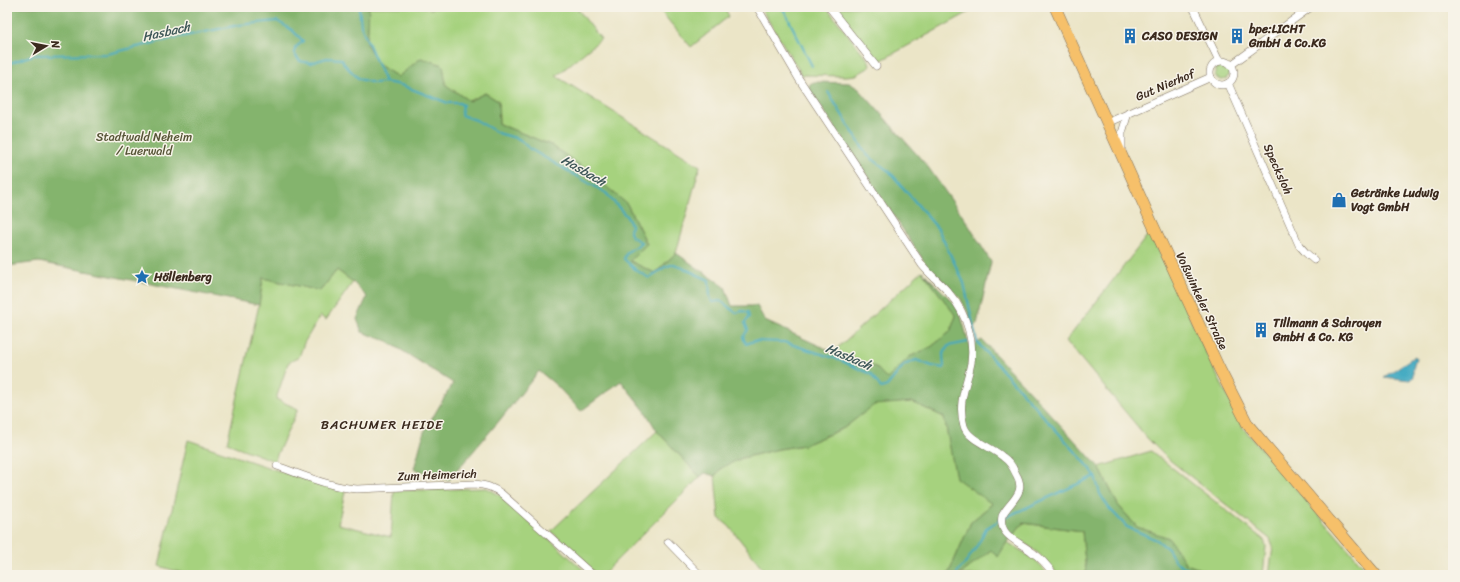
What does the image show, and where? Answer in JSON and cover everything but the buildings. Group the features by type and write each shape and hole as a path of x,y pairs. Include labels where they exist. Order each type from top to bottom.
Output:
{"main road":[{"name":"Voßwinkeler Straße","path":"1055,7 1219,368 1248,425 1376,575"}],"street":[{"path":"757,7 799,79 922,265 955,300 963,316 972,347 971,364 964,389 962,406 963,423 968,433 1003,456 1012,466 1018,478 1019,490 1002,516 1004,532 1038,557 1054,575"},
{"path":"829,7 876,66"},
{"path":"1193,7 1219,61"},
{"path":"1231,65 1311,7"},
{"path":"1219,61 1226,61 1231,65 1234,74 1233,78 1228,83 1219,84 1213,80 1211,77 1212,68 1219,61"},
{"name":"Gut Nierhof","path":"1107,122 1211,77"},
{"name":"Specksloh","path":"1228,83 1299,245 1314,260"},
{"name":"Gut Nierhof","path":"1123,157 1121,140 1128,113"},
{"name":"Zum Heimerich","path":"277,466 334,486 346,488 357,489 474,484 485,485 496,489 502,494 593,575"},
{"path":"668,542 700,575"}],"green space":[{"name":"Stadtwald Neheim / Luerwald","path":"7,7 369,7 367,45 379,65 398,77 421,58 443,65 446,85 469,101 485,93 498,101 499,124 551,145 587,170 627,204 647,244 630,261 655,273 676,253 725,287 732,306 757,306 765,321 833,352 876,367 887,379 909,357 931,347 950,332 956,316 922,271 954,303 961,316 970,347 982,340 1099,467 1118,505 1137,527 1169,538 1186,564 1216,575 1092,575 1086,572 1082,531 1023,523 1007,542 998,557 991,550 960,575 948,575 971,522 992,504 956,478 944,417 912,402 874,405 844,428 804,445 779,449 742,458 721,468 715,476 705,473 700,477 657,431 645,411 621,381 581,411 556,385 539,371 449,480 414,469 424,432 453,383 387,341 362,332 357,319 367,297 353,282 337,270 320,291 263,278 259,305 39,262 7,266"},
{"path":"369,7 422,7 430,9 445,7 576,7 601,39 556,76 700,166 676,253 655,273 630,261 647,244 627,204 551,145 499,124 498,101 485,93 469,101 445,85 443,65 421,58 398,77 379,65 367,45"},
{"path":"657,7 724,7 729,16 691,47"},
{"path":"767,7 826,7 869,61 870,67 856,75 802,75 762,10"},
{"path":"833,7 972,7 973,10 880,61 875,59"},
{"path":"1219,66 1225,66 1229,70 1229,76 1225,80 1219,80 1215,76 1215,70"},
{"path":"814,82 849,83 859,89 928,167 968,224 991,262 977,324 972,328 968,313 960,298 928,267 809,89 810,84"},
{"path":"1150,232 1211,363 1244,429 1371,575 1269,575 1273,547 1270,539 1167,458 1148,439 1066,341"},
{"path":"337,270 353,282 326,320 320,316 304,343 299,357 288,363 276,399 298,409 274,461 227,443 259,305 263,278 320,291"},
{"path":"922,271 956,316 950,332 931,347 909,357 887,380 833,352"},
{"path":"912,402 944,417 956,477 992,504 971,522 948,575 768,575 729,526 719,518 715,476 721,468 742,458 779,449 804,445 844,428 874,404"},
{"path":"657,431 700,477 602,575 597,575 551,531"},
{"path":"188,440 345,492 338,524 391,537 394,491 487,488 503,497 589,575 189,575 159,566"},
{"path":"1151,451 1264,540 1266,546 1263,575 1216,575 1186,564 1169,538 1137,527 1118,505 1099,467"},
{"path":"1023,523 1082,531 1086,572 1083,575 1058,575 1038,553 1012,536"},
{"path":"1007,542 1036,560 1048,575 960,575 991,550 998,556"}],"water":[{"path":"1415,356 1413,377 1410,380 1384,377"}],"waterway":[{"path":"359,7 361,26 385,82"},
{"path":"781,7 785,12 812,66"},
{"name":"Hasbach","path":"7,64 33,55 107,54 239,25 277,21 292,30 303,41 295,48 295,55 300,61 310,63 327,58 342,59 344,64 359,79 374,83 385,82 401,85 448,103 459,103 463,105 461,115 476,120 498,133 519,139 530,149 606,193 627,217 631,225 630,232 632,237 641,242 627,252 624,259 636,270 649,278 665,267 674,264 709,280 710,297 712,302 721,301 736,313 742,311 748,312 749,317 745,323 748,330 743,337 746,344 754,341 784,342 837,359 871,374 881,388 887,386 904,365 916,360 932,366 944,368 943,355 948,346 968,342"},
{"name":"Hasbach","path":"828,92 867,155 890,172 938,229 964,283 977,342 1090,468 1095,476 1100,494 1109,508 1127,527 1157,540 1168,549 1175,561 1197,575"},
{"path":"1004,518 1095,476"},
{"path":"957,573 966,563 980,541 986,528 1000,520"}],"place":[{"name":"CASO DESIGN","path":"1130,36"},
{"name":"bpe:LICHT GmbH & Co.KG","path":"1237,36"},
{"name":"Getränke Ludwig Vogt GmbH","path":"1339,200"},
{"name":"Höllenberg","path":"142,277"},
{"name":"Tillmann & Schroyen GmbH & Co. KG","path":"1261,330"}],"district":[{"name":"BACHUMER HEIDE","path":"382,424"}]}
